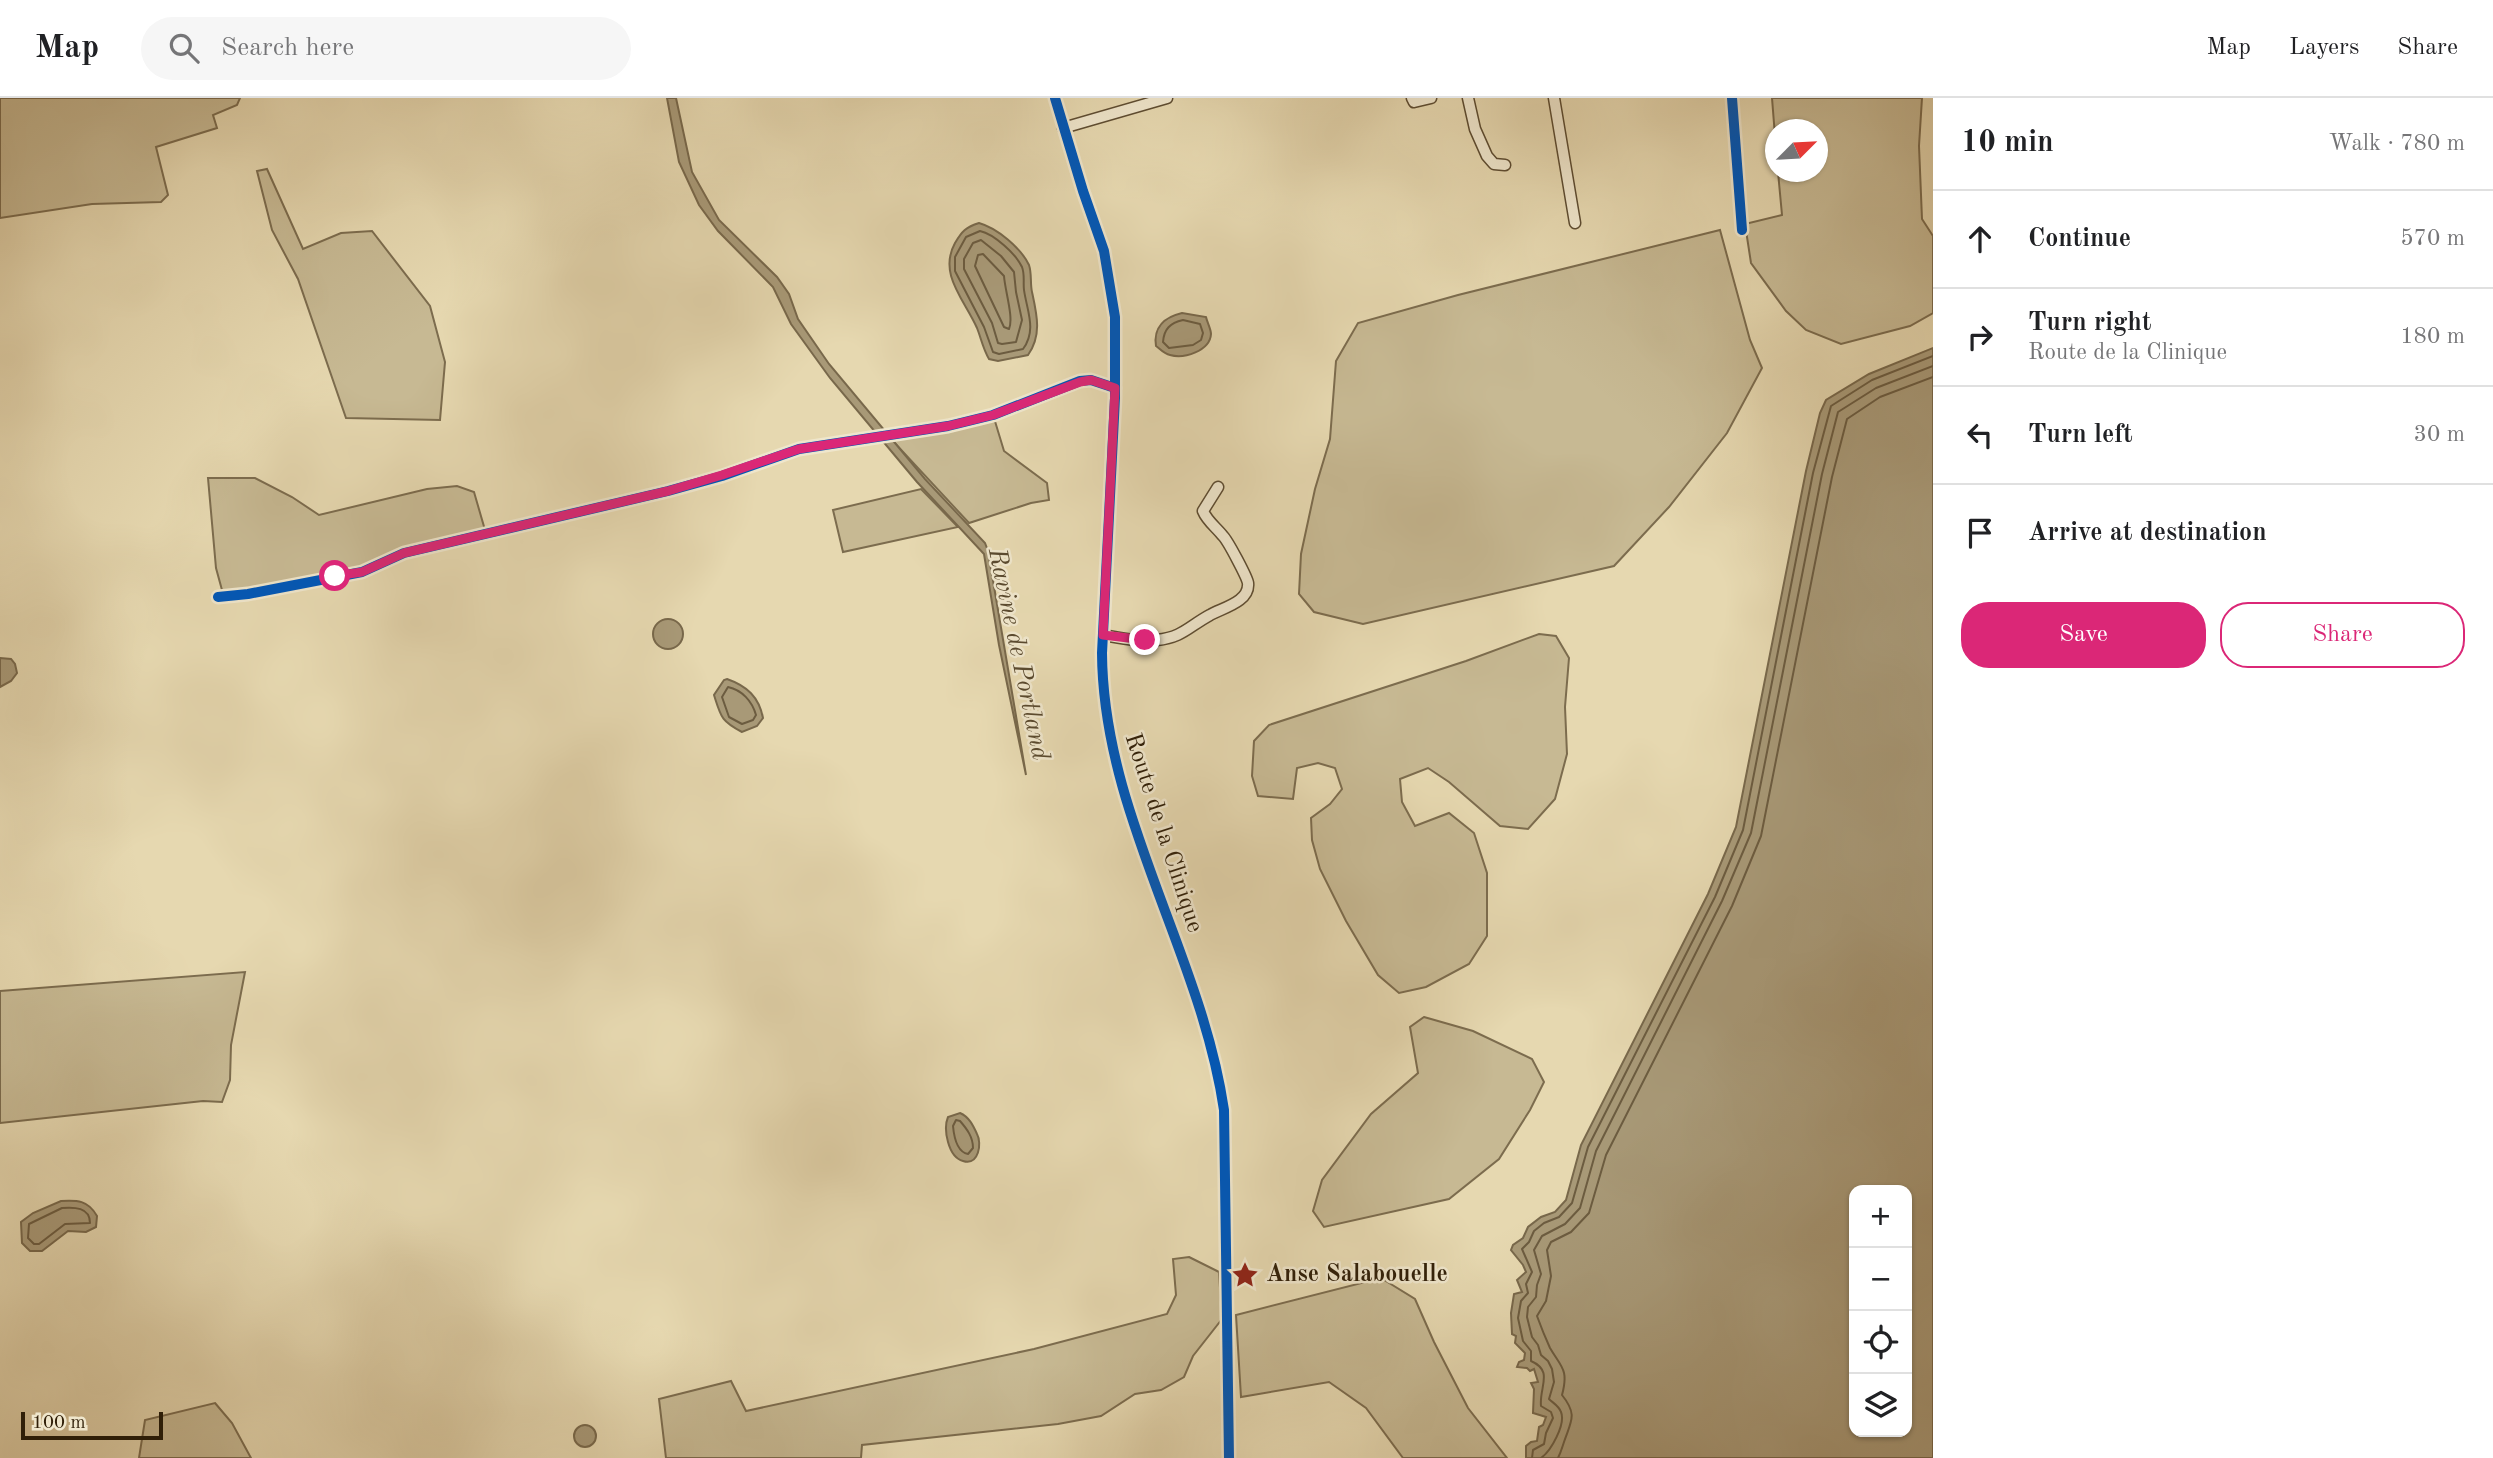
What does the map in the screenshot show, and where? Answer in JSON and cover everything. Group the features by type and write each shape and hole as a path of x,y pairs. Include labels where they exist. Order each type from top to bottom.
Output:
{"street":[{"name":"Route de la Clinique","path":"1055,98 1107,263 1115,317 1115,388 1103,635 1104,708 1114,759 1197,1001 1223,1102 1229,1458"},
{"path":"1063,128 1167,98"},
{"path":"1412,98 1414,102 1431,98"},
{"path":"1468,98 1475,130 1488,156 1494,164 1505,164"},
{"path":"1554,98 1575,223"},
{"path":"1732,98 1742,230"},
{"path":"218,597 248,594 362,572 404,553 668,491 799,449 948,426 993,415 1080,382 1091,380 1115,388"},
{"path":"1103,635 1134,640 1173,637 1232,605 1245,593 1248,579 1228,543 1203,511 1219,487"}],"shaded area":[{"path":"0,98 240,98 237,105 213,115 217,128 156,147 168,195 161,202 92,204 0,218"},
{"path":"1772,98 1922,98 1919,146 1922,219 1933,236 1933,313 1910,326 1841,344 1806,330 1786,311 1751,263 1745,224 1782,215 1779,182 1828,182 1828,119 1774,119"},
{"path":"267,169 303,249 341,233 372,231 430,306 445,362 440,420 346,418 298,279 272,230 257,171"},
{"path":"1720,230 1750,340 1762,368 1727,433 1669,507 1614,566 1363,624 1314,612 1299,594 1301,554 1315,489 1330,439 1336,361 1358,323 1458,295"},
{"path":"994,418 1004,451 1047,483 1049,500 969,523 891,439 951,431"},
{"path":"208,478 255,478 319,515 427,489 457,486 474,492 485,530 398,551 363,566 241,592 227,592 222,590 216,568"},
{"path":"921,489 958,527 843,552 833,510"},
{"path":"1539,634 1556,636 1569,658 1565,707 1567,754 1555,799 1528,829 1500,826 1449,782 1428,768 1400,779 1402,802 1415,826 1449,813 1474,833 1487,873 1487,936 1469,964 1426,987 1399,993 1378,975 1346,921 1320,869 1312,840 1311,818 1330,804 1342,789 1335,768 1318,763 1297,768 1293,799 1258,796 1252,776 1254,741 1269,725 1466,661"},
{"path":"245,972 231,1045 230,1080 222,1102 203,1101 0,1123 0,991"},
{"path":"1424,1017 1473,1031 1532,1059 1544,1082 1499,1159 1449,1199 1324,1227 1313,1211 1322,1180 1371,1114 1418,1073 1410,1027"},
{"path":"1189,1257 1219,1272 1222,1319 1193,1356 1184,1377 1161,1390 1135,1394 1101,1416 1058,1424 862,1445 861,1458 666,1458 659,1399 731,1381 746,1411 1034,1349 1167,1314 1176,1295 1173,1259"},
{"path":"1381,1278 1415,1299 1468,1408 1507,1458 1403,1458 1366,1408 1329,1382 1241,1397 1236,1315"},
{"path":"215,1403 232,1423 251,1458 139,1458 145,1420"}],"water":[{"path":"667,98 676,98 692,172 719,220 777,277 789,294 798,319 829,364 925,479 985,543 1026,775 999,645 984,554 917,482 830,378 791,324 773,287 718,231 699,205 679,162"},
{"path":"979,223 1008,240 1029,265 1037,332 1028,355 998,361 989,359 951,276 949,265 955,243 962,232"},
{"path":"1182,313 1206,317 1211,332 1210,340 1201,349 1182,356 1164,353 1156,346 1158,328 1170,317"},
{"path":"1933,348 1933,1458 1526,1458 1526,1446 1537,1441 1539,1427 1543,1425 1546,1417 1533,1413 1534,1389 1531,1383 1538,1382 1534,1369 1530,1371 1517,1367 1519,1362 1524,1360 1525,1353 1515,1343 1511,1313 1514,1294 1522,1292 1517,1280 1526,1272 1511,1250 1513,1245 1523,1238 1528,1227 1541,1217 1555,1212 1566,1200 1581,1145 1708,894 1736,827 1806,471 1820,413 1826,400 1869,374"},
{"path":"668,619 678,624 683,634 678,644 668,649 658,644 653,634 658,624"},
{"path":"0,658 11,659 17,673 11,681 0,687"},
{"path":"727,679 746,689 755,698 763,718 757,726 742,732 723,718 714,695"},
{"path":"960,1113 974,1127 978,1138 978,1153 968,1162 954,1154 947,1135 948,1117"},
{"path":"61,1201 86,1204 97,1216 96,1227 86,1232 68,1231 42,1251 30,1251 22,1243 21,1222 33,1213"},
{"path":"585,1425 593,1428 596,1436 593,1444 585,1447 577,1444 574,1436 577,1428"}],"cycle path":[{"path":"1055,98 1104,251 1115,317 1115,398 1102,653 1107,713 1118,771 1135,827 1195,995 1212,1052 1224,1110 1229,1458"},
{"path":"1732,98 1742,230"},
{"path":"218,597 248,594 362,572 404,553 668,491 722,476 799,449 948,426 993,415 1080,381 1091,380 1115,388"}],"place":[{"name":"Anse Salabouelle","path":"1245,1275"}],"route":[{"path":"335,576 362,572 404,553 625,502 702,481 799,449 938,428 993,415 1091,380 1115,388 1103,635 1145,640"}],"water label":[{"name":"Ravine de Portland","path":"1018,654"}]}
